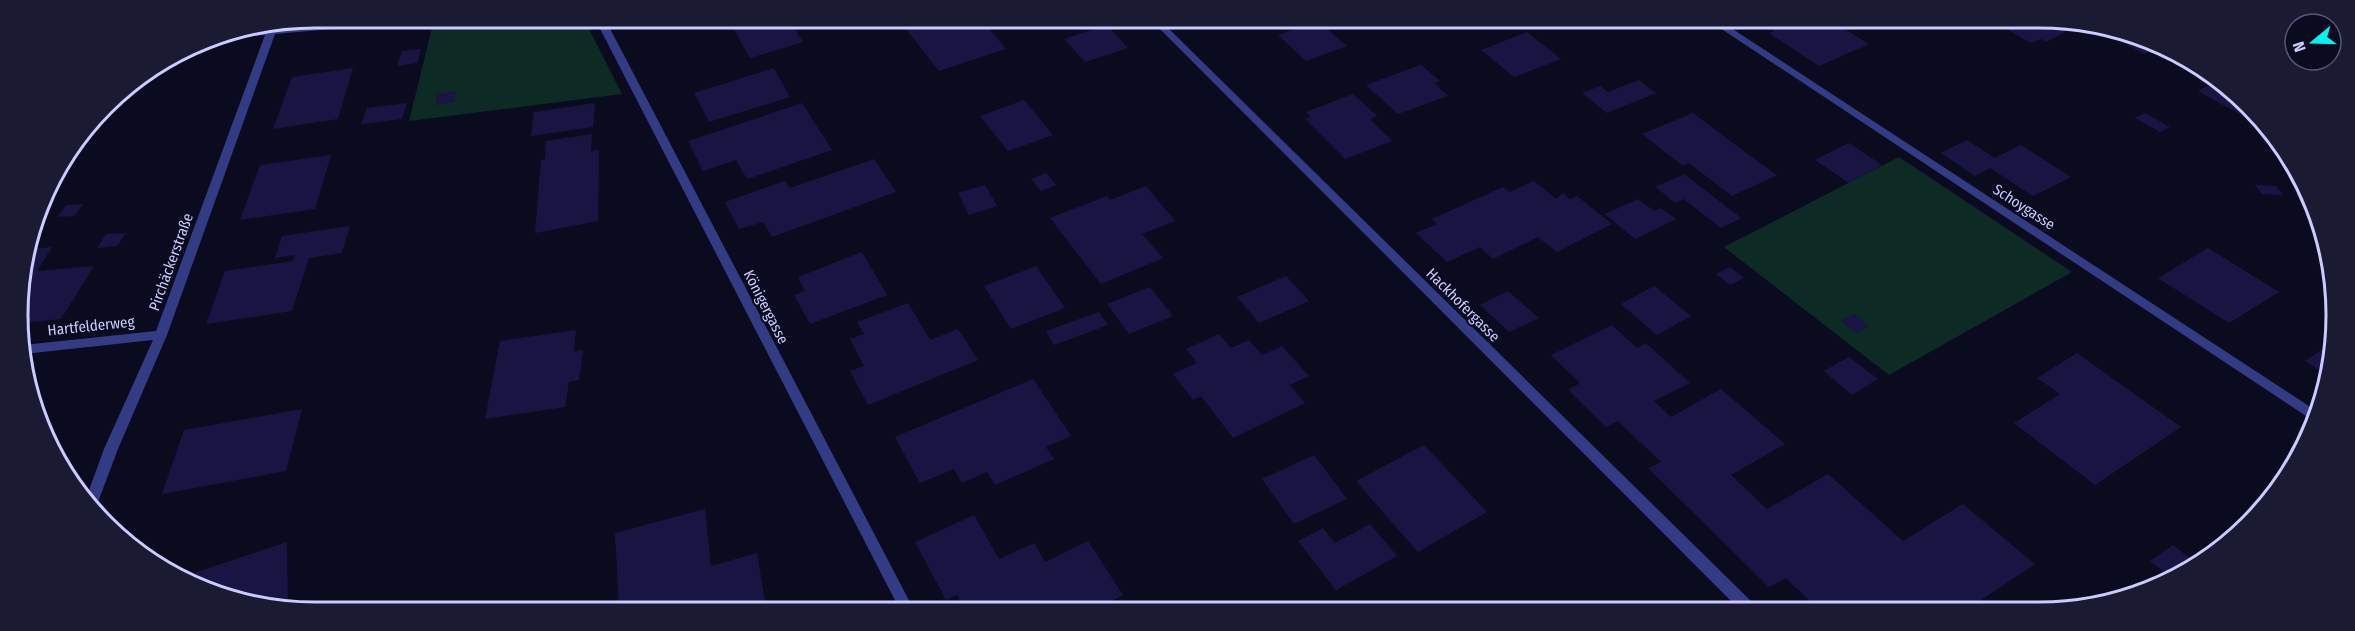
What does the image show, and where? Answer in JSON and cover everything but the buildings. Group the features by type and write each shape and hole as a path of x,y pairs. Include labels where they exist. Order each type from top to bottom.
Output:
{"street":[{"name":"Königergasse","path":"605,28 903,602"},
{"name":"Hackhofergasse","path":"1163,28 1742,602"},
{"name":"Schoygasse","path":"1724,28 2309,413"},
{"name":"Pirchäckerstraße","path":"93,497 111,449 161,335 271,32"},
{"name":"Hartfelderweg","path":"31,348 161,335"}],"green space":[{"path":"432,28 589,28 622,94 409,121"},
{"path":"1899,157 2072,272 1889,375 1724,247"}]}
